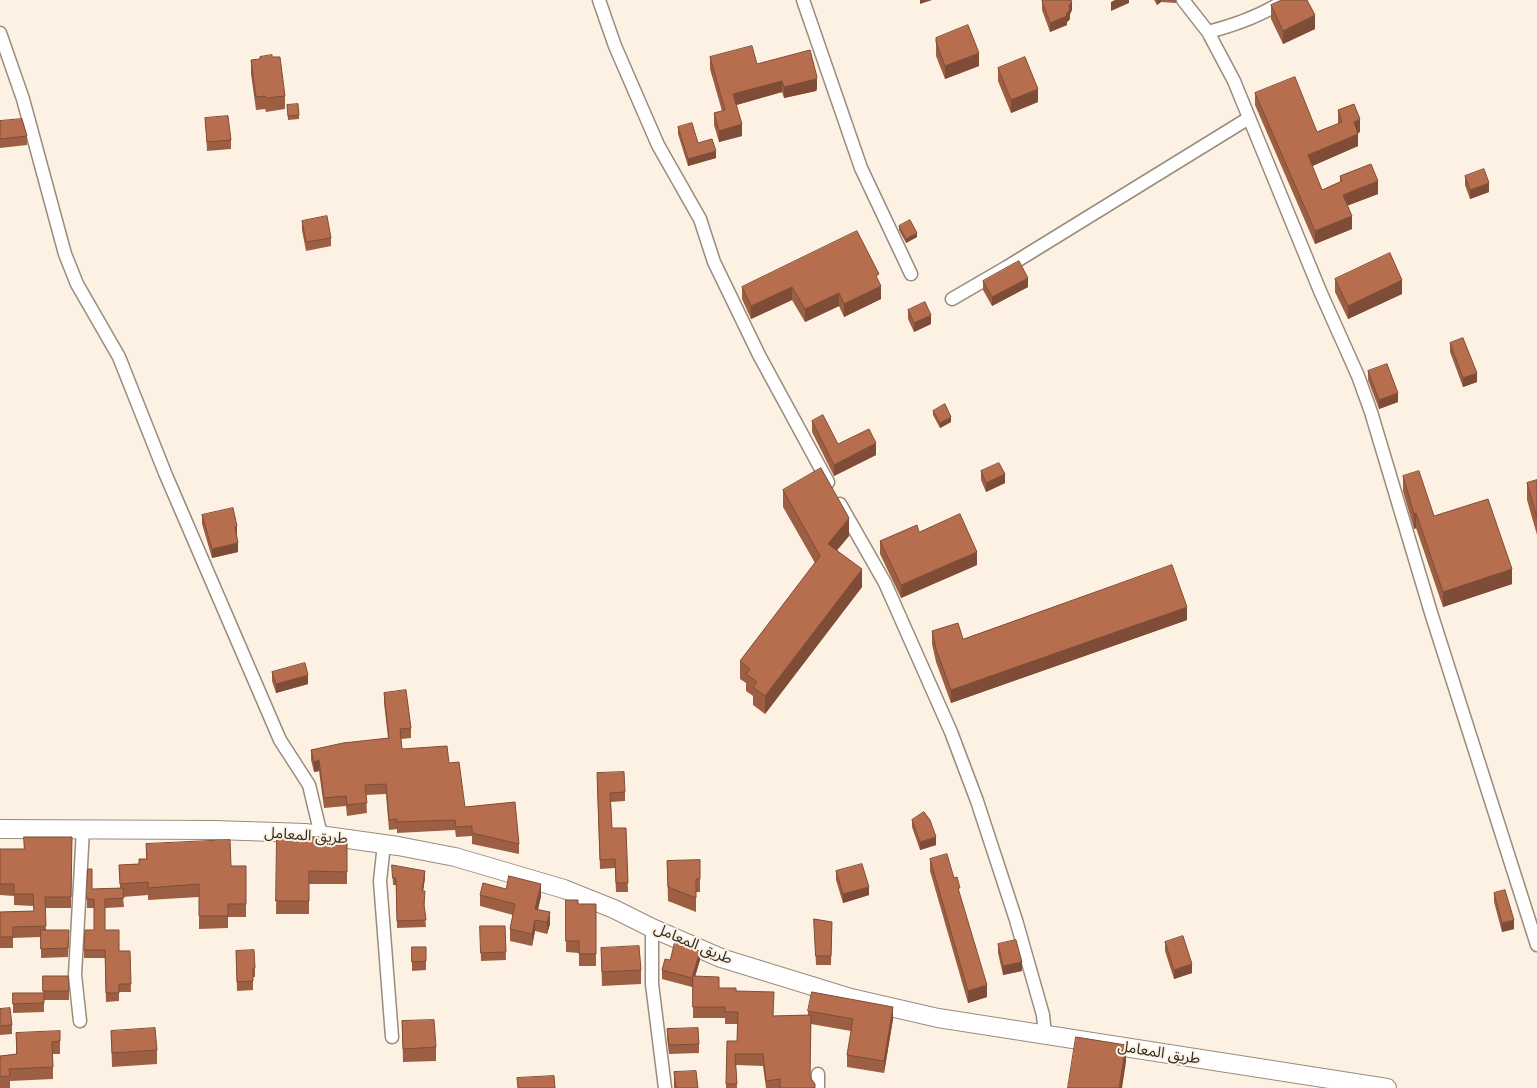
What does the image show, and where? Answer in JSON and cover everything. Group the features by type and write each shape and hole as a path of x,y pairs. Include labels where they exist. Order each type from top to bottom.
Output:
{"main road":[{"name":"طريق المعامل","path":"0,829 215,830 321,835 455,856 564,890 614,909 721,958 851,998 938,1018 1387,1088"}],"street":[{"path":"599,0 625,71 658,145 700,219 714,262 759,355 886,583 950,732 977,801 1016,920 1043,1015 1045,1035"},
{"path":"803,0 861,168 911,274"},
{"path":"1183,0 1208,32 1234,81 1320,292 1358,376 1371,412 1429,607 1537,945"},
{"path":"1208,32 1254,17 1284,0"},
{"path":"0,34 23,99 68,262 77,284 119,357 165,473 280,740 308,785 321,835"},
{"path":"952,299 1249,118"},
{"path":"80,1022 75,974 83,829"},
{"path":"384,844 380,881 392,1037"},
{"path":"652,928 652,984 665,1088"},
{"path":"818,1074 818,1088"}],"building":[{"path":"1282,0 1307,0 1315,15 1283,31 1271,5"},
{"path":"1042,1 1072,1 1069,6 1070,10 1066,14 1067,16 1050,23"},
{"path":"968,25 979,53 945,66 936,38"},
{"path":"752,46 757,64 810,50 817,77 816,79 784,87 782,81 733,94 742,124 719,131 714,113 725,110 710,57"},
{"path":"272,55 272,57 280,57 285,96 256,97 251,60"},
{"path":"1025,57 1038,89 1011,100 998,68"},
{"path":"1295,77 1317,132 1342,122 1338,110 1354,104 1360,119 1354,122 1358,134 1308,155 1322,190 1342,181 1340,176 1371,164 1378,181 1343,195 1352,216 1315,231 1255,93"},
{"path":"298,104 299,115 288,116 287,105"},
{"path":"228,116 231,140 207,142 205,118"},
{"path":"22,119 27,136 0,139 0,121"},
{"path":"692,123 698,143 712,139 716,151 688,159 678,127"},
{"path":"1484,169 1489,183 1470,190 1465,176"},
{"path":"327,216 331,238 306,242 302,221"},
{"path":"910,220 917,233 906,239 899,226"},
{"path":"857,231 879,274 876,276 881,286 844,304 839,293 805,309 792,287 751,306 742,287"},
{"path":"1390,253 1402,280 1348,306 1335,279"},
{"path":"1019,261 1028,278 992,297 983,281"},
{"path":"925,302 931,315 914,323 908,310"},
{"path":"1463,338 1477,373 1463,378 1450,343"},
{"path":"1387,364 1398,393 1379,400 1368,371"},
{"path":"945,404 951,417 940,423 933,411"},
{"path":"823,415 838,444 869,429 876,443 834,465 812,421"},
{"path":"999,463 1005,474 986,483 981,471"},
{"path":"821,468 849,518 828,544 862,569 765,696 753,687 757,682 746,674 750,669 740,661 820,556 783,490"},
{"path":"1419,471 1434,516 1488,499 1512,569 1443,592 1416,513 1414,514 1403,476"},
{"path":"1537,480 1537,517 1527,483"},
{"path":"233,508 238,543 212,549 202,515"},
{"path":"960,514 977,552 901,585 880,541 917,525 919,532"},
{"path":"1172,565 1187,607 951,690 936,649 932,631 958,623 963,639"},
{"path":"305,663 308,675 276,684 272,672"},
{"path":"406,690 411,728 400,729 402,749 447,746 449,763 459,762 465,807 515,802 519,844 472,833 472,826 456,827 455,820 397,822 397,819 389,820 386,784 365,785 367,803 347,805 346,796 324,798 319,760 314,762 311,750 343,743 389,738 384,693"},
{"path":"624,772 625,792 610,793 612,828 626,828 628,883 616,883 615,859 600,860 597,773"},
{"path":"924,812 930,820 936,837 920,842 912,820"},
{"path":"277,836 319,837 319,842 347,843 347,872 309,871 309,901 276,901"},
{"path":"24,837 72,837 71,897 45,897 46,926 13,927 13,937 0,937 0,912 34,911 33,894 14,894 14,884 0,884 0,849 24,849"},
{"path":"230,840 231,866 246,866 246,904 228,904 228,916 199,916 199,884 148,888 148,882 120,884 119,865 139,864 139,859 147,859 146,844"},
{"path":"947,854 954,878 957,877 960,888 958,888 987,985 968,991 930,859"},
{"path":"700,860 700,879 696,879 696,898 668,887 667,861"},
{"path":"862,864 869,887 843,894 836,871"},
{"path":"392,865 425,871 422,891 425,891 426,920 397,921 396,878 393,878"},
{"path":"88,869 92,869 92,889 123,888 124,898 105,899 105,930 119,930 119,951 130,951 131,984 119,984 119,993 106,993 105,950 84,950 85,930 94,930 94,899 87,899"},
{"path":"509,876 541,884 535,909 550,912 547,922 535,920 532,934 510,929 515,904 480,895 483,883 506,889"},
{"path":"1505,890 1514,920 1502,923 1494,893"},
{"path":"566,900 578,900 578,904 596,904 596,954 579,954 579,941 566,941"},
{"path":"814,919 832,922 831,956 816,956"},
{"path":"480,926 505,926 506,952 481,953"},
{"path":"41,930 69,930 68,948 41,949"},
{"path":"1183,936 1192,964 1174,970 1165,942"},
{"path":"1016,940 1022,962 1003,966 998,944"},
{"path":"675,942 700,951 692,978 662,970 665,959 670,960"},
{"path":"639,946 641,970 602,972 601,948"},
{"path":"412,947 426,947 426,961 412,962"},
{"path":"254,950 255,968 253,968 253,981 237,982 236,951"},
{"path":"43,976 68,976 69,991 43,991"},
{"path":"693,976 719,977 719,988 736,988 736,991 774,992 773,1016 811,1015 810,1077 815,1084 815,1088 780,1088 780,1079 766,1081 763,1054 735,1054 737,1084 726,1084 727,1041 737,1041 738,1012 725,1012 725,1007 693,1007"},
{"path":"812,992 893,1007 884,1061 847,1055 853,1019 808,1011"},
{"path":"13,993 44,993 44,1003 13,1004"},
{"path":"10,1008 12,1025 0,1026 0,1009"},
{"path":"434,1020 436,1047 403,1049 402,1021"},
{"path":"155,1028 157,1050 112,1053 111,1031"},
{"path":"698,1028 699,1044 669,1045 667,1029"},
{"path":"60,1031 60,1041 52,1042 53,1067 9,1069 10,1076 0,1077 0,1056 17,1054 16,1033"},
{"path":"1076,1037 1126,1045 1119,1088 1068,1088"},
{"path":"696,1071 698,1088 676,1088 674,1072"},
{"path":"554,1076 555,1088 518,1088 517,1078"}]}
